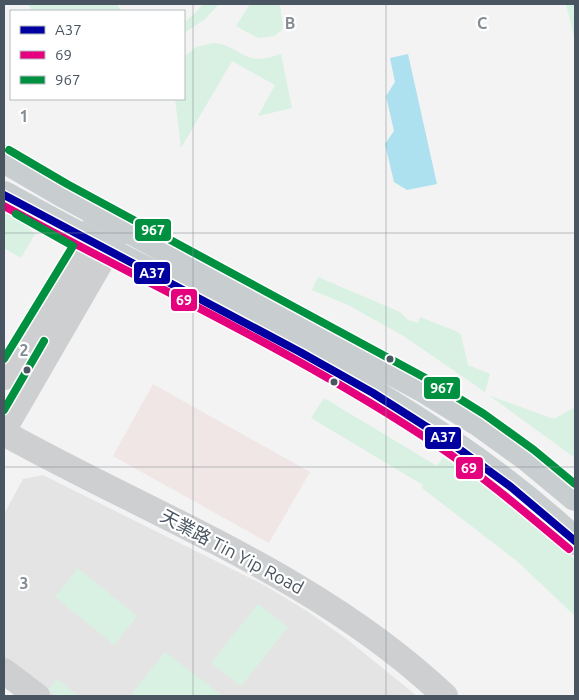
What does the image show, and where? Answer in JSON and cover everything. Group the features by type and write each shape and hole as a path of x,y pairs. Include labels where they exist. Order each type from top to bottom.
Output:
{"main road":[{"path":"4,159 54,189 426,390 478,422 521,453 575,497"},
{"path":"4,195 218,325 305,355 409,416 508,484 555,522 575,541"}],"street":[{"path":"4,431 98,252 112,219"},
{"path":"4,378 57,293 98,252"},
{"name":"天業路 Tin Yip Road","path":"4,431 268,568 345,617 382,644 444,696"},
{"path":"4,671 37,696"}],"shaded area":[{"path":"153,384 310,472 269,543 113,456"},
{"path":"43,475 264,585 307,611 348,640 417,696 48,696 4,662 4,514 23,479"}],"green space":[{"path":"28,4 117,4 120,10 31,10"},
{"path":"203,4 219,4 204,20 185,32 185,22"},
{"path":"250,4 280,4 283,27 281,31 274,36 258,38 236,26"},
{"path":"566,4 575,4 575,41"},
{"path":"213,43 220,44 258,59 281,54 292,108 258,116 275,85 232,61 181,148 175,100 185,100 185,56 196,47"},
{"path":"4,210 21,221 35,234 21,258 4,248"},
{"path":"318,277 400,312 408,320 418,323 420,317 458,332 461,335 468,365 490,374 485,392 402,335 348,305 312,290"},
{"path":"490,396 554,419 575,407 575,458"},
{"path":"324,398 437,466 443,457 499,495 544,531 575,560 575,616 518,562 422,488 423,485 311,418"},
{"path":"78,568 137,616 114,645 55,597"},
{"path":"258,604 288,627 241,686 211,663"},
{"path":"165,652 223,696 130,696"},
{"path":"57,679 79,696 56,696 48,690"}],"water":[{"path":"408,54 437,184 407,190 394,182 385,144 394,131 386,96 395,82 390,58"}],"transit line":[{"name":"967","path":"9,150 67,184 431,381 484,414 534,450 575,484"},
{"name":"A37","path":"4,195 300,352 373,393 444,438 511,487 575,541"},
{"name":"69","path":"4,206 279,350 386,413 472,470 569,549"},
{"name":"967","path":"4,359 73,246 16,214"},
{"name":"967","path":"4,410 44,341"}]}
